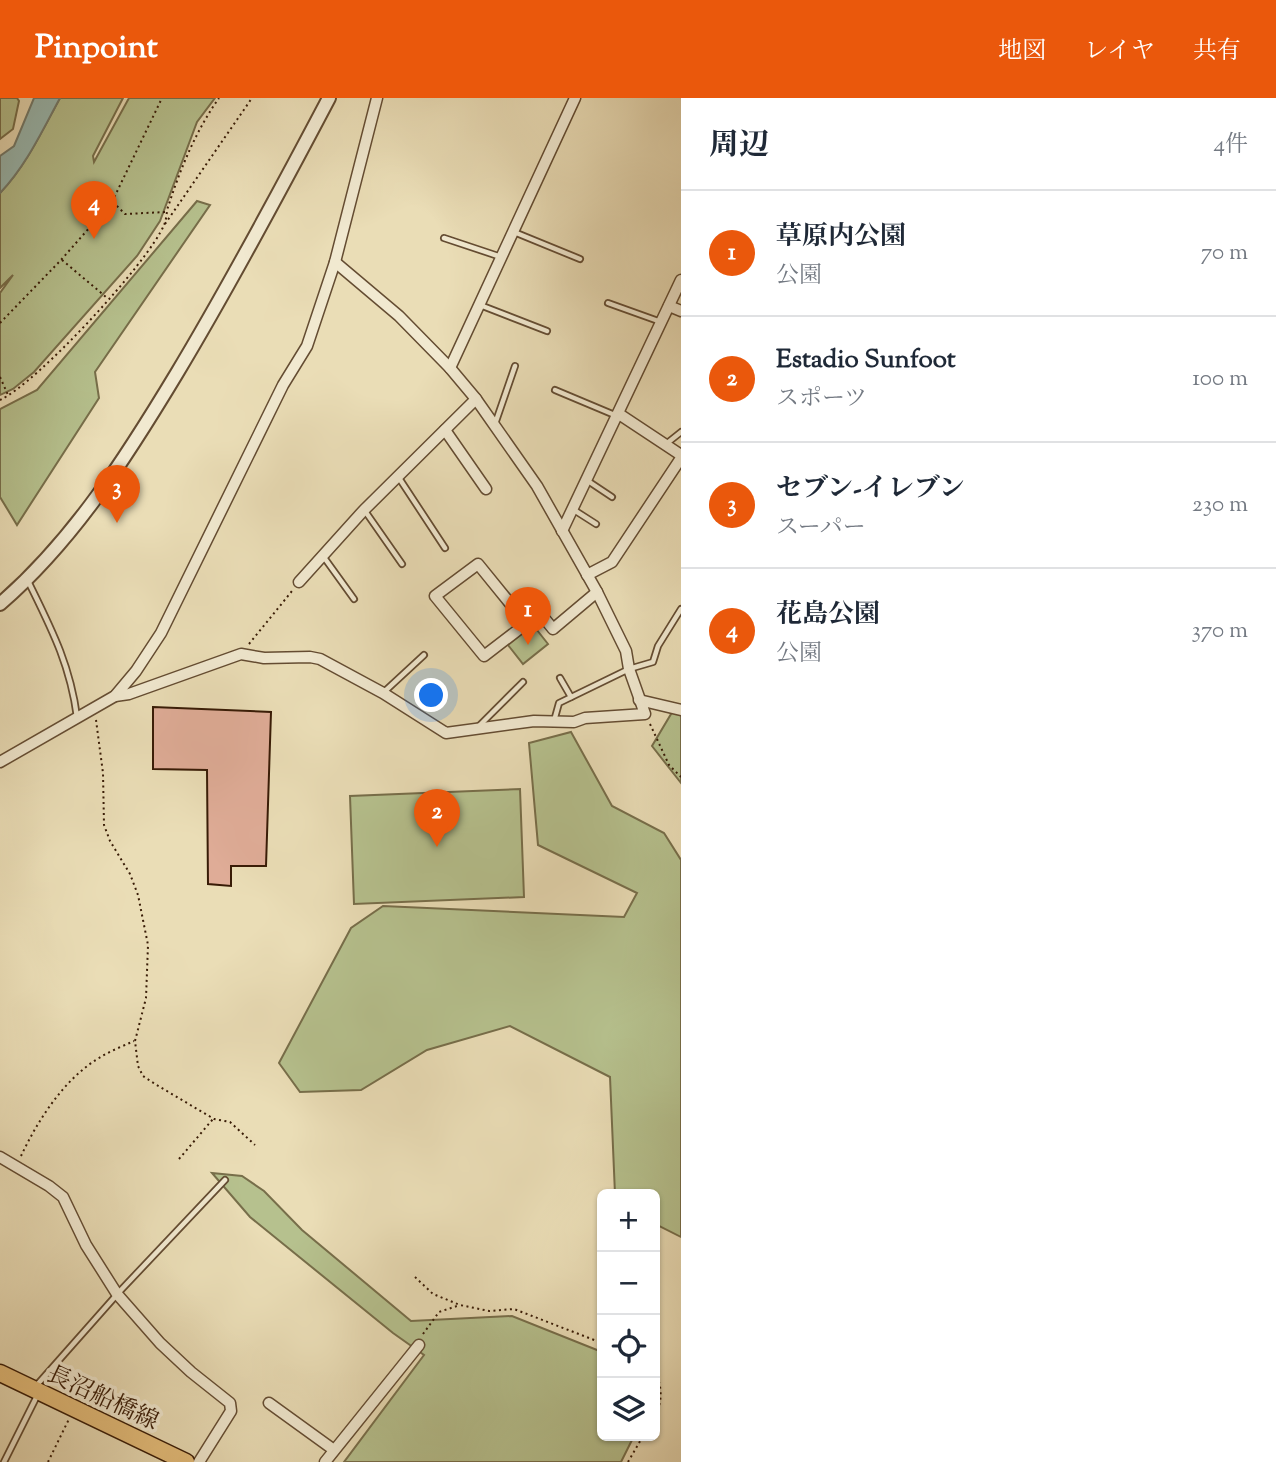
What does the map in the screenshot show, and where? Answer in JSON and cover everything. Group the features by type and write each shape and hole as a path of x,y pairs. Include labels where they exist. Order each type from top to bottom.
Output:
{"main road":[{"name":"長沼船橋線","path":"0,1373 186,1462"}],"street":[{"path":"0,604 27,580 91,505 126,457 227,290 329,98"},
{"path":"0,762 115,696 136,671 161,633 283,386 307,346 335,262 377,98"},
{"path":"450,368 575,98"},
{"path":"115,696 129,694 241,654 264,658 320,659 383,693 446,733 534,721 574,722 585,718 645,714 629,669 626,651 597,592 537,486 476,399 450,368 399,316 335,262"},
{"path":"562,531 681,280"},
{"path":"669,306 681,311"},
{"path":"299,582 364,510 476,399"},
{"path":"587,575 612,562 681,456 619,415"},
{"path":"445,430 486,489"},
{"path":"526,623 478,564 435,596 484,656 540,613 553,629 597,592"},
{"path":"639,701 681,710"},
{"path":"0,1157 63,1196 86,1245 117,1294 160,1343 230,1403 231,1411 199,1462"},
{"path":"325,1462 419,1345"},
{"path":"269,1403 334,1450"}],"lane":[{"path":"513,231 580,259"},
{"path":"444,238 501,257"},
{"path":"608,303 662,322"},
{"path":"479,305 547,331"},
{"path":"494,425 515,366"},
{"path":"555,390 619,415"},
{"path":"666,444 681,432"},
{"path":"398,477 445,548"},
{"path":"587,481 612,497"},
{"path":"573,509 596,524"},
{"path":"364,510 402,565"},
{"path":"323,556 354,599"},
{"path":"27,580 61,650 71,683 77,718"},
{"path":"553,721 558,703 629,669 653,662 658,646 681,609"},
{"path":"383,693 424,655"},
{"path":"560,678 571,697"},
{"path":"476,729 523,682"},
{"path":"4,1462 36,1390 117,1294 225,1180"}],"path":[{"path":"0,323 112,202 162,98"},
{"path":"164,225 202,121 219,98"},
{"path":"0,400 33,377 143,257 252,98"},
{"path":"112,202 125,214 167,212"},
{"path":"61,260 108,298"},
{"path":"0,377 8,396"},
{"path":"241,654 299,582"},
{"path":"94,708 103,773 104,825 138,895 148,945 146,998 135,1041 138,1066 143,1076 214,1119 230,1122 255,1145"},
{"path":"645,714 669,765 681,777"},
{"path":"16,1167 38,1125 67,1085 97,1059 135,1041"},
{"path":"179,1159 214,1119"},
{"path":"415,1277 433,1294 460,1305 489,1311 514,1309 597,1341"},
{"path":"419,1345 426,1329 439,1312 460,1305"},
{"path":"48,1462 74,1409"},
{"path":"628,1462 640,1441"}],"green space":[{"path":"0,98 17,98 19,101 13,129 0,139"},
{"path":"60,98 123,98 93,156 94,162 129,98 215,98 197,122 160,221 137,256 34,372 13,389 0,395 0,293 13,275 0,288 0,193 26,160"},
{"path":"197,201 210,205 95,372 99,398 17,525 0,497 0,409 37,390"},
{"path":"533,625 548,644 523,664 508,645"},
{"path":"677,704 681,705 681,783 652,746"},
{"path":"571,732 612,806 664,833 681,860 681,1237 660,1226 660,1189 615,1189 610,1077 510,1026 427,1050 361,1090 300,1092 279,1063 351,928 383,906 624,917 637,893 538,845 529,743"},
{"path":"520,789 524,897 354,904 350,796"},
{"path":"212,1173 242,1176 264,1191 302,1230 411,1321 512,1316 597,1350 597,1441 632,1441 621,1462 344,1462 424,1355 250,1217"}],"water":[{"path":"34,98 60,98 26,160 0,193 0,156 14,146"}],"building":[{"path":"153,707 271,712 266,866 231,866 231,886 208,884 207,770 153,769"}],"place":[{"name":"花島公園","path":"94,239"},
{"name":"セブン-イレブン","path":"117,523"},
{"name":"草原内公園","path":"528,645"},
{"name":"Estadio Sunfoot","path":"437,847"}]}
